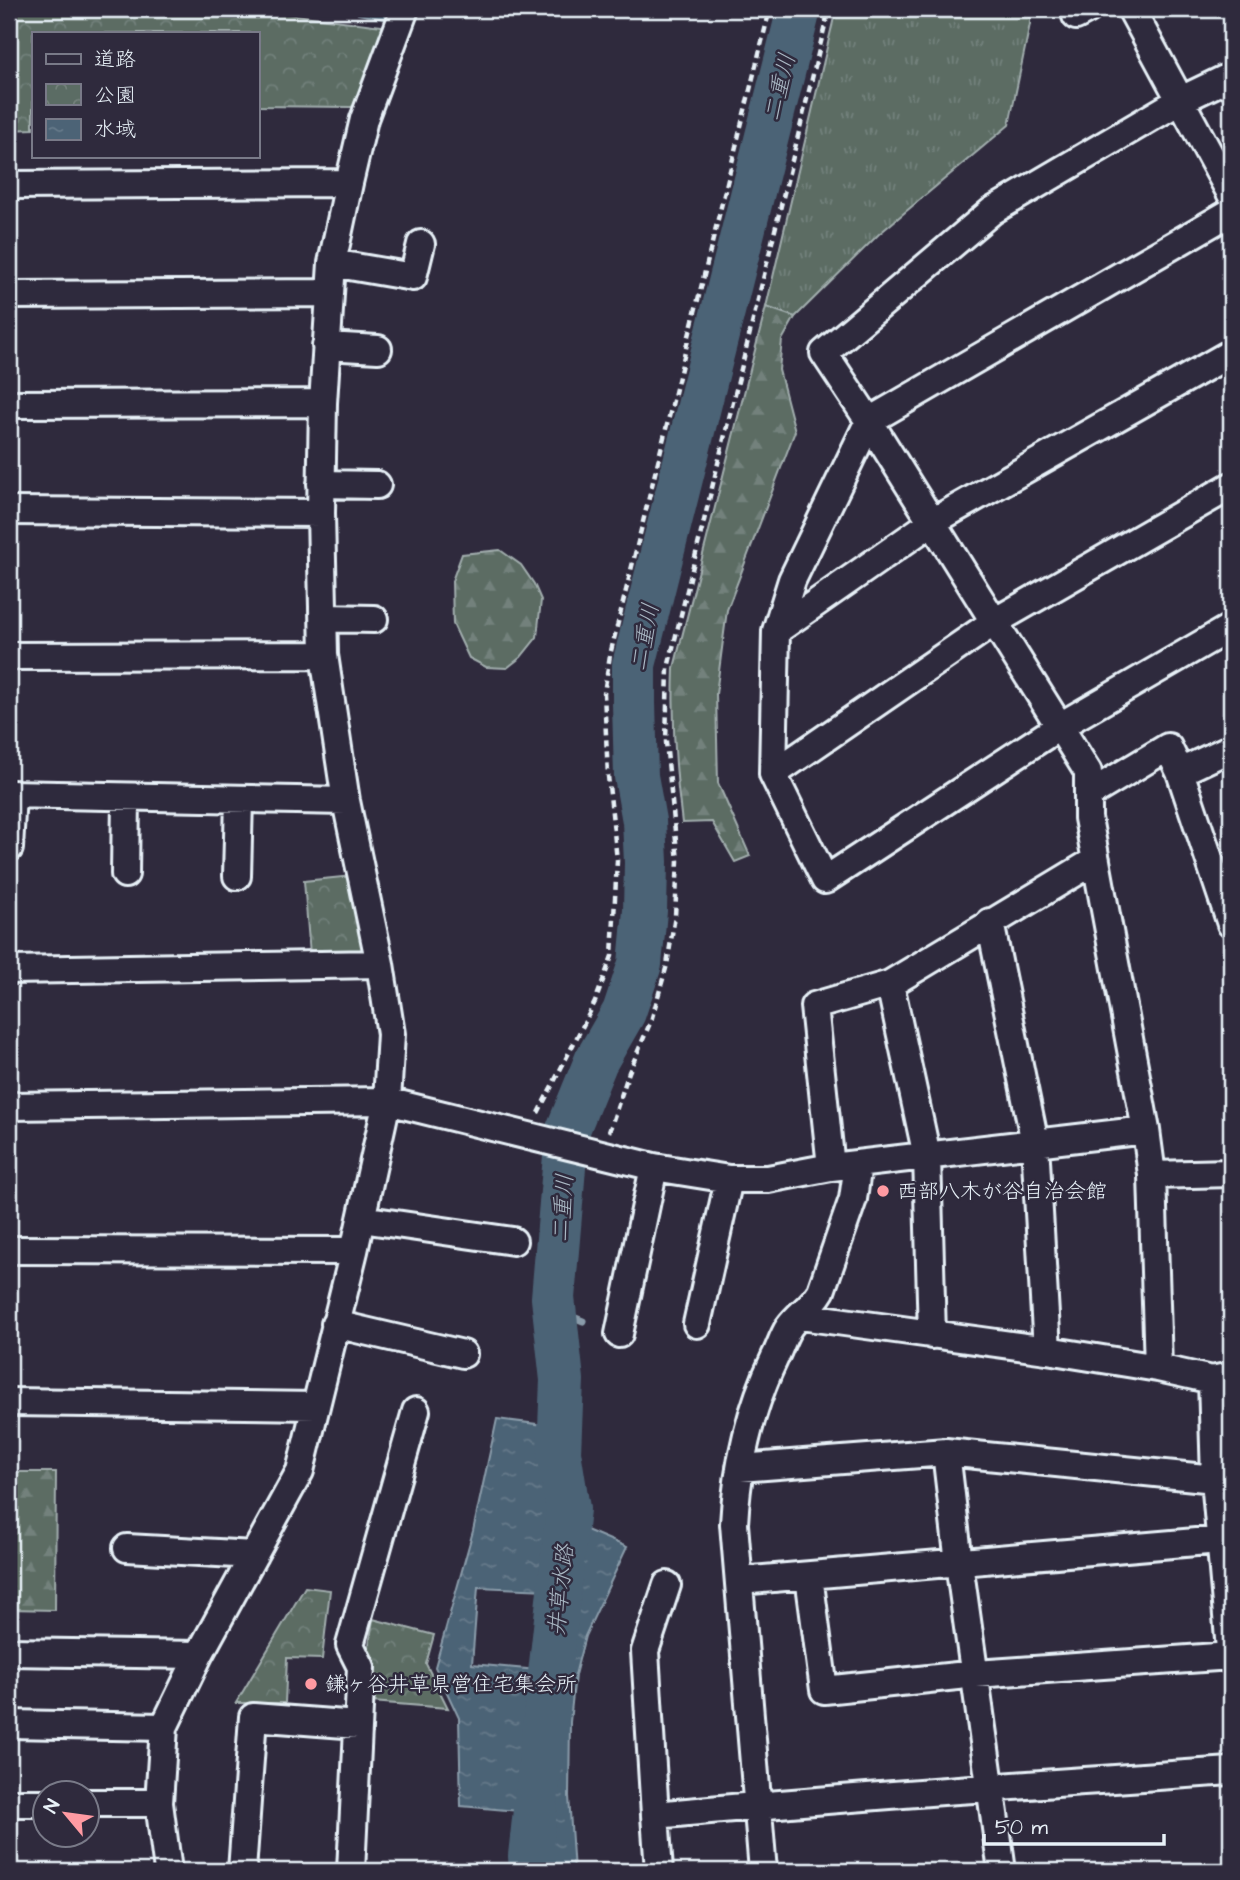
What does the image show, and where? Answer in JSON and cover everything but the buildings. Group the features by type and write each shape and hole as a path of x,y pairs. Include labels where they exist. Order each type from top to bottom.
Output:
{"street":[{"path":"168,1871 159,1803 164,1727 199,1655 300,1471 354,1251 387,1101 391,1034 380,964 346,801 324,655 321,484 332,264 364,119 405,9"},
{"path":"1131,9 1231,194"},
{"path":"1158,1368 1152,1175 1088,818 1088,772 824,353 992,211 1181,100 1231,76"},
{"path":"9,185 349,183"},
{"path":"1231,212 869,421 792,580 776,631 773,774 825,880 1060,726 1231,627"},
{"path":"332,264 413,277 421,244"},
{"path":"9,295 329,293"},
{"path":"326,346 378,349"},
{"path":"776,631 932,522 1231,353"},
{"path":"9,404 323,403"},
{"path":"321,484 377,485"},
{"path":"773,774 994,622 1231,485"},
{"path":"9,511 321,513"},
{"path":"324,618 374,619"},
{"path":"9,656 324,655"},
{"path":"1088,795 1168,747 1220,851 1231,924"},
{"path":"1180,772 1231,748"},
{"path":"9,848 11,794 346,801"},
{"path":"125,874 126,797"},
{"path":"237,876 239,799"},
{"path":"831,1167 814,1006 890,984 1096,860"},
{"path":"990,922 1035,1143 1047,1350"},
{"path":"9,970 380,964"},
{"path":"890,984 928,1156 932,1335"},
{"path":"9,1106 387,1101 654,1167 729,1179 768,1179 831,1167 1146,1130"},
{"path":"764,1871 734,1524 740,1468 743,1448 771,1366 789,1328 814,1303 821,1291 853,1199 858,1164"},
{"path":"619,1334 654,1167"},
{"path":"1152,1175 1231,1173"},
{"path":"697,1324 729,1179"},
{"path":"361,1219 513,1241"},
{"path":"9,1250 354,1251"},
{"path":"801,1316 1047,1350 1222,1378 1223,1480 1231,1661"},
{"path":"335,1324 463,1354"},
{"path":"9,1402 316,1406"},
{"path":"351,1871 361,1668 350,1645 416,1411"},
{"path":"740,1468 946,1452 1223,1480"},
{"path":"946,1452 1002,1871"},
{"path":"740,1581 1226,1540"},
{"path":"127,1548 254,1555"},
{"path":"809,1576 824,1690 976,1674 1231,1656"},
{"path":"659,1871 645,1651 667,1585"},
{"path":"9,1652 199,1655"},
{"path":"242,1871 253,1717 358,1725"},
{"path":"9,1724 164,1727"},
{"path":"655,1815 1231,1770"},
{"path":"9,1803 32,1803"},
{"path":"102,1803 159,1803"}],"path":[{"path":"534,1138 595,1002 612,957 617,860 608,776 604,693 610,655 770,9"},
{"path":"594,1153 651,1021 667,965 675,916 678,861 666,742 668,668 829,9"}],"green space":[{"path":"9,9 248,9 390,27 363,100 351,107 259,106 259,32 32,32 32,129 9,130"},
{"path":"836,9 1030,9 1030,24 1009,125 879,234 795,317 766,307"},
{"path":"766,307 795,317 782,340 779,370 795,431 727,610 716,694 718,783 750,856 735,862 712,822 682,823 675,746 674,668"},
{"path":"500,550 521,565 541,600 537,637 521,657 507,668 486,667 469,658 453,624 452,581 462,554"},
{"path":"352,876 367,944 360,954 310,955 304,881"},
{"path":"9,1472 56,1472 55,1610 9,1609"},
{"path":"305,1587 330,1590 322,1659 287,1658 285,1703 236,1703"},
{"path":"373,1619 434,1635 426,1664 448,1708 372,1702 367,1659"}],"water":[{"path":"359,9 395,9 390,20 358,14"},
{"path":"497,1419 544,1425 543,1455 551,1505 547,1590 478,1587 472,1664 537,1670 519,1811 461,1806 459,1718 435,1667 473,1531"},
{"path":"582,1528 627,1547 585,1636 575,1675 570,1722 569,1796 574,1871 547,1871 546,1848 572,1639"}],"waterway":[{"name":"二重川","path":"531,1871 530,1856 568,1509 559,1452 562,1380 553,1298 567,1132 596,1061 624,1012 640,964 645,911 646,862 644,821 636,776 634,665 799,9"},
{"path":"554,1309 583,1321"}],"place":[{"name":"西部八木が谷自治会館","path":"883,1191"},
{"name":"鎌ヶ谷井草県営住宅集会所","path":"311,1684"}],"water label":[{"name":"井草水路","path":"560,1590"}]}
